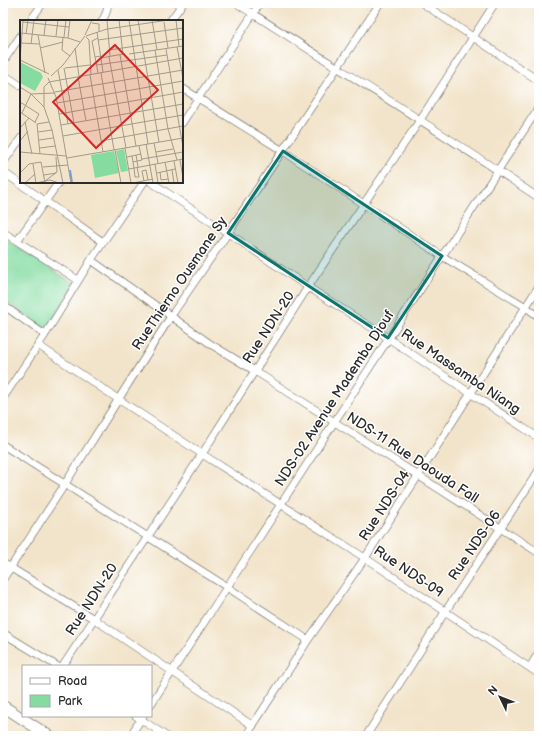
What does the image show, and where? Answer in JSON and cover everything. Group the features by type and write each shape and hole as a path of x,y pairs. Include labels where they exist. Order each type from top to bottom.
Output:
{"street":[{"path":"31,20 42,3"},
{"path":"102,20 107,11 107,3"},
{"path":"171,20 183,3"},
{"path":"236,3 337,66 539,198"},
{"path":"183,122 260,3"},
{"name":"RueThierno Ousmane Sy","path":"3,580 171,316 228,233 380,3"},
{"path":"422,3 539,81"},
{"name":"Rue NDN-20","path":"64,665 495,3"},
{"path":"3,62 20,36"},
{"path":"3,74 20,85"},
{"path":"183,89 282,151 442,256 526,307 539,317"},
{"name":"NDS-02 Avenue Mademba Diouf","path":"152,702 539,107"},
{"path":"3,163 20,139"},
{"path":"3,172 103,242"},
{"path":"17,241 58,183"},
{"path":"3,398 45,335 91,260 143,183"},
{"name":"Rue Massamba Niang","path":"153,183 308,288 388,338 539,438"},
{"path":"3,232 78,280"},
{"name":"NDS-11 Rue Daouda Fall","path":"91,260 212,345 539,553"},
{"name":"Rue NDS-04","path":"246,736 308,640 365,558 539,286"},
{"path":"3,305 45,335"},
{"name":"Rue NDS-09","path":"38,345 202,454 365,558 539,674"},
{"path":"3,445 227,586 308,640"},
{"name":"Rue NDS-06","path":"366,736 445,612 539,470"},
{"path":"3,563 94,619 253,726"},
{"path":"3,633 55,665"},
{"path":"530,667 539,652"},
{"path":"3,706 22,716"},
{"path":"130,736 140,717 166,736"},
{"path":"28,719 48,736"}],"highlighted area":[{"path":"283,151 442,256 388,338 228,233"}],"green space":[{"path":"3,238 75,284 46,330 3,299"}]}
